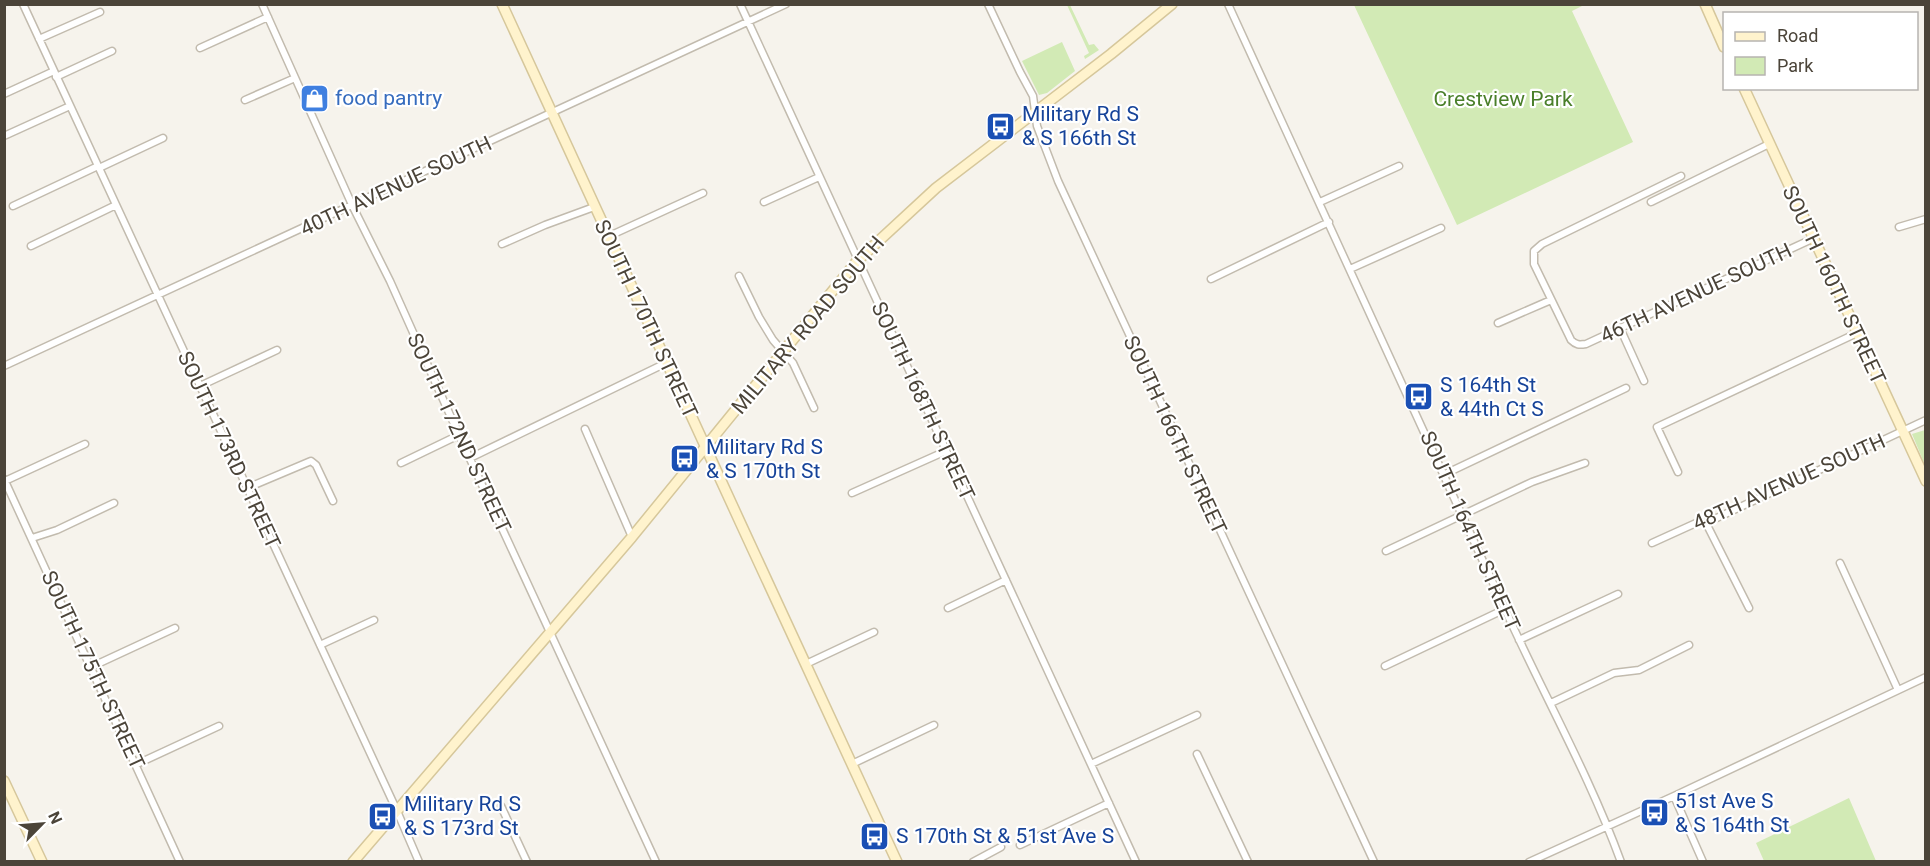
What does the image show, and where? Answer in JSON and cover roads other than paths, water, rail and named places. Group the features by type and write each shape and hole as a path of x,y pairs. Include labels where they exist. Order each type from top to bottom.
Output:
{"street":[{"name":"SOUTH 173RD STREET","path":"23,4 397,811 418,861"},
{"name":"SOUTH 172ND STREET","path":"262,4 353,207 390,281 656,861"},
{"name":"SOUTH 170TH STREET","path":"502,4 607,237 897,861"},
{"name":"SOUTH 168TH STREET","path":"740,4 1136,861"},
{"name":"40TH AVENUE SOUTH","path":"4,366 353,207 786,4"},
{"name":"SOUTH 166TH STREET","path":"988,4 1034,96 1037,126 1058,181 1374,861"},
{"name":"MILITARY ROAD SOUTH","path":"353,861 632,537 857,261 936,188 1172,4"},
{"name":"SOUTH 164TH STREET","path":"1228,4 1519,640 1551,703 1621,861"},
{"path":"1705,4 1723,43"},
{"path":"39,39 100,12"},
{"path":"200,48 268,17"},
{"path":"4,94 112,51"},
{"path":"244,100 295,78"},
{"name":"SOUTH 160TH STREET","path":"1744,90 1926,481"},
{"path":"4,136 70,106"},
{"path":"13,206 163,138"},
{"path":"1651,202 1768,144"},
{"path":"1320,202 1399,166"},
{"path":"1498,323 1551,300 1534,264 1533,253 1542,244 1681,176"},
{"path":"764,202 819,177"},
{"path":"607,237 703,193"},
{"path":"31,246 116,205"},
{"path":"502,244 594,207"},
{"path":"1899,227 1926,219"},
{"path":"1211,279 1329,222"},
{"path":"1350,268 1441,228"},
{"name":"46TH AVENUE SOUTH","path":"1551,300 1571,340 1579,345 1812,239"},
{"path":"739,276 773,340 793,363 814,408"},
{"path":"1620,328 1644,381"},
{"path":"1678,472 1657,427 1857,333"},
{"path":"200,387 277,350"},
{"path":"470,459 666,363"},
{"path":"1445,474 1626,388"},
{"name":"48TH AVENUE SOUTH","path":"1652,543 1696,523 1706,523 1926,420"},
{"path":"585,429 632,537"},
{"path":"402,463 459,435"},
{"path":"5,480 85,444"},
{"path":"852,493 946,451"},
{"path":"247,488 311,461 316,465 333,501"},
{"path":"1386,551 1532,482 1585,463"},
{"name":"SOUTH 175TH STREET","path":"5,480 180,861"},
{"path":"32,538 57,530 114,503"},
{"path":"1706,523 1749,608"},
{"path":"1840,563 1898,690"},
{"path":"948,608 1006,580"},
{"path":"1519,640 1618,594"},
{"path":"1385,666 1505,609"},
{"path":"320,645 374,620"},
{"path":"92,667 175,628"},
{"path":"806,664 874,632"},
{"path":"1551,703 1614,673 1639,669 1689,645"},
{"path":"1529,861 1674,796 1926,677"},
{"path":"1091,764 1197,715"},
{"path":"852,764 934,725"},
{"path":"137,764 219,726"},
{"path":"1197,754 1248,861"},
{"path":"4,781 42,861"},
{"path":"1674,796 1703,861"},
{"path":"1020,845 1109,803"},
{"path":"501,806 527,861"},
{"path":"973,861 1001,847"}],"place":[{"name":"food pantry","path":"314,98"},
{"name":"Military Rd S & S 166th St","path":"1001,126"},
{"name":"S 164th St & 44th Ct S","path":"1419,397"},
{"name":"Military Rd S & S 170th St","path":"685,459"},
{"name":"51st Ave S & S 164th St","path":"1654,813"},
{"name":"Military Rd S & S 173rd St","path":"383,816"},
{"name":"S 170th St & 51st Ave S","path":"875,836"}],"park label":[{"name":"Crestview Park","path":"1503,99"}]}
